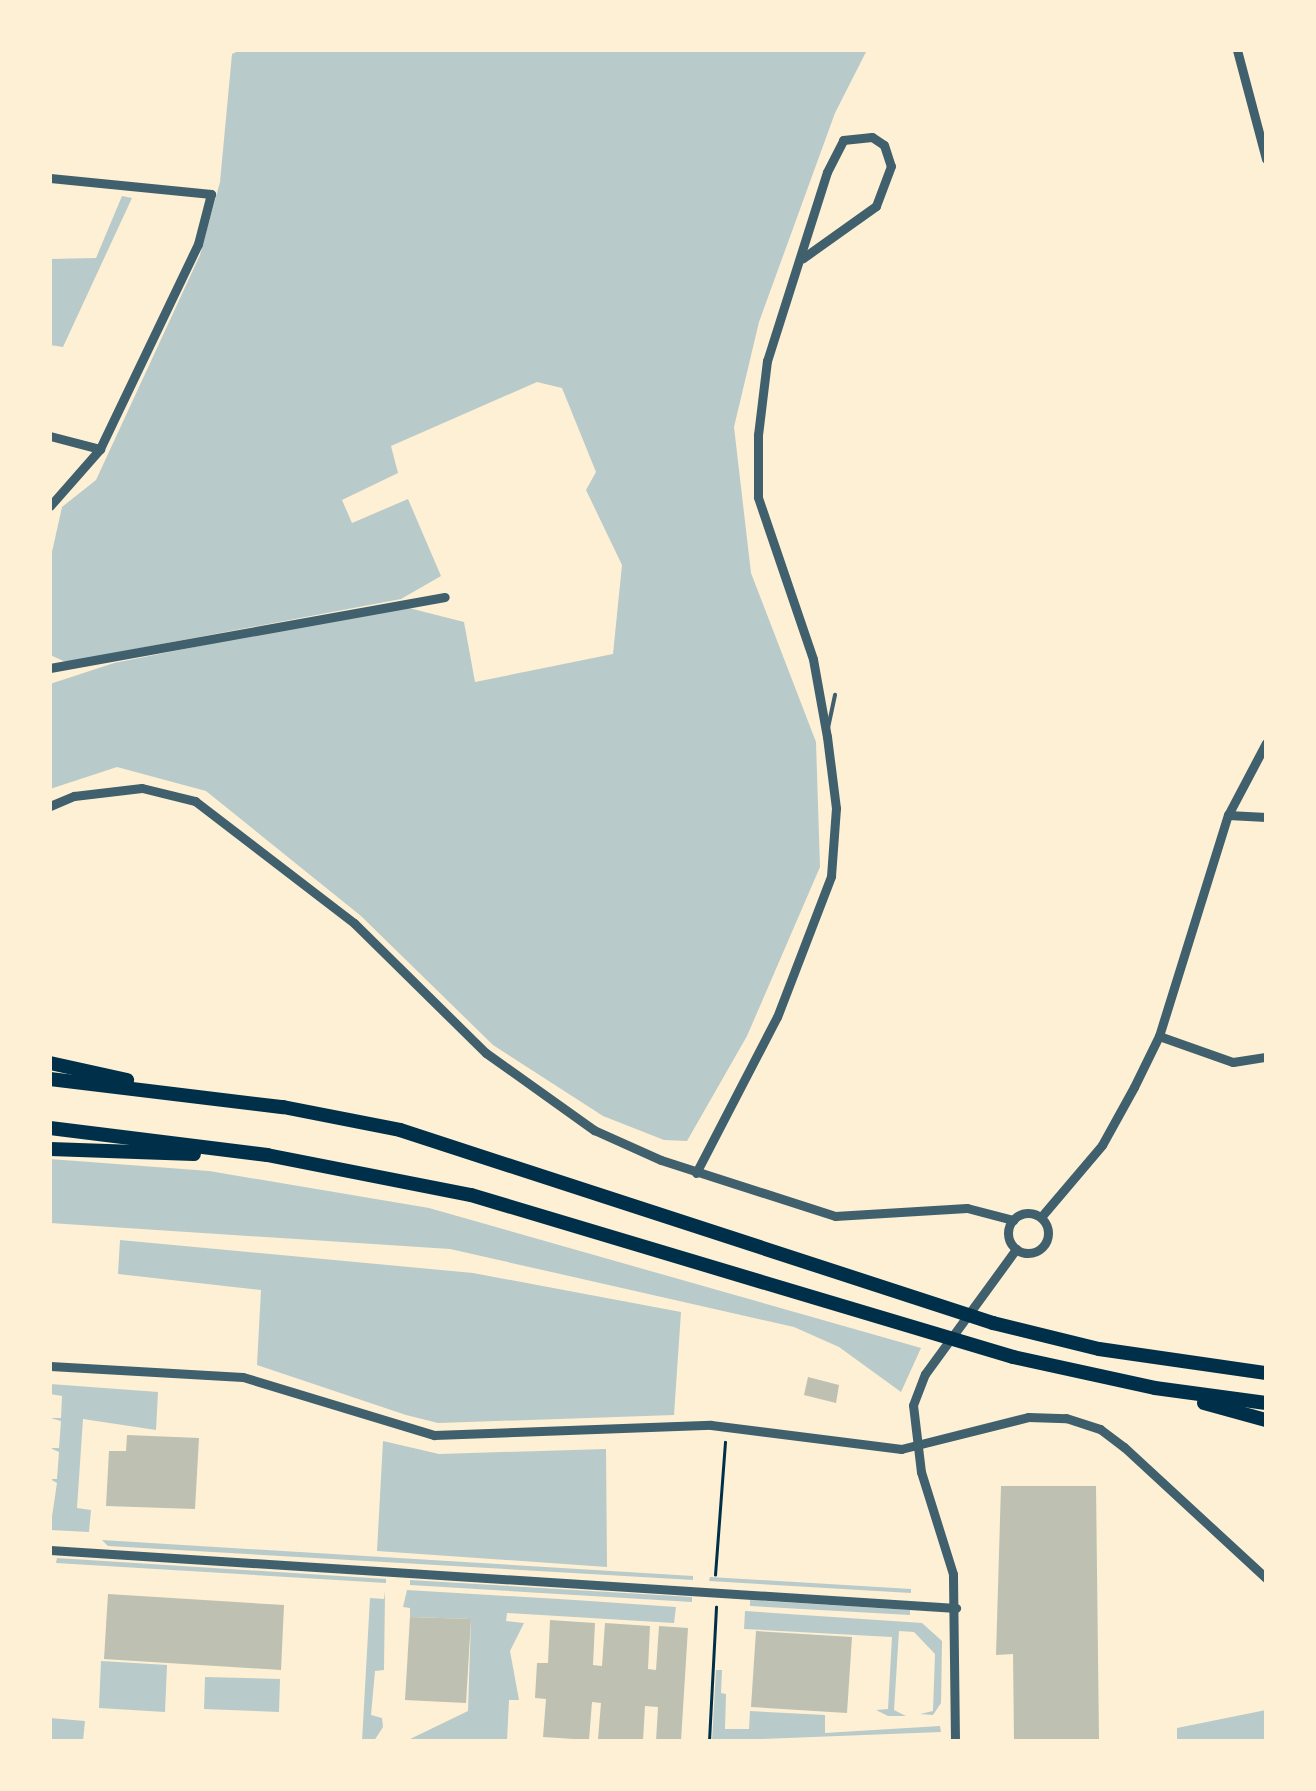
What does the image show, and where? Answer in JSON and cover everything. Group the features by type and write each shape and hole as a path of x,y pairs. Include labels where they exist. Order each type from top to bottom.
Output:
{"highway":[{"path":"50,1063 196,1096"},
{"path":"50,1078 349,1119 484,1153 993,1322 1099,1348 1266,1372"},
{"path":"50,1128 267,1155 471,1196 972,1347 1155,1388 1266,1420"},
{"path":"50,1149 267,1155"},
{"path":"1155,1388 1266,1403"}],"street":[{"path":"1236,50 1266,159"},
{"path":"696,1173 777,1016 831,876 836,808 812,659 758,497 768,361 839,145 855,135 872,137 884,145 891,166 876,206 803,258"},
{"path":"50,178 211,194 198,244 100,450 50,506"},
{"path":"50,436 100,450"},
{"path":"50,668 444,597"},
{"path":"1041,1216 1102,1145 1158,1036 1228,815 1266,743"},
{"path":"50,806 114,789 142,788 194,801 354,923 486,1054 594,1130 696,1173 835,1216 967,1208 1012,1220"},
{"path":"1228,815 1266,817"},
{"path":"1158,1036 1234,1062 1266,1056"},
{"path":"1016,1250 1008,1238 1012,1220 1023,1213 1041,1216"},
{"path":"1016,1250 1035,1252 1045,1244 1049,1233 1041,1216"},
{"path":"955,1741 953,1574 916,1448 913,1405 934,1360 1016,1250"},
{"path":"50,1366 243,1377 434,1435 711,1426 864,1448 916,1448 1028,1417 1066,1418 1100,1428 1266,1578"},
{"path":"50,1550 956,1608"}],"lane":[{"path":"827,737 834,695"}],"path":[{"path":"715,1575 726,1442"},
{"path":"709,1741 716,1606"}],"shaded area":[{"path":"241,50 867,50 835,113 759,322 734,427 751,573 816,742 820,867 747,1036 687,1141 664,1140 603,1116 493,1045 361,916 206,791 117,767 50,789 50,684 114,663 401,606 464,622 475,682 613,654 622,565 586,490 596,472 562,388 537,382 391,446 398,473 342,500 352,523 408,499 441,576 401,599 66,662 50,655 50,561 62,507 96,480 200,255 220,182 232,54"},
{"path":"122,196 132,198 63,347 50,345 50,259 96,258"},
{"path":"50,1159 209,1171 429,1208 921,1348 901,1392 839,1347 794,1327 450,1249 50,1223"},
{"path":"120,1240 473,1273 681,1312 674,1415 438,1423 406,1415 257,1365 261,1290 118,1274"},
{"path":"50,1384 158,1392 156,1430 83,1419 77,1508 91,1510 89,1532 50,1530 57,1483 50,1479 57,1479 59,1452 50,1448 59,1448 61,1421 50,1418 61,1418 62,1396 50,1394"},
{"path":"383,1441 439,1454 606,1449 607,1567 377,1551"},
{"path":"102,1540 693,1576 693,1580 108,1546"},
{"path":"57,1558 386,1579 386,1583 56,1563"},
{"path":"710,1577 911,1589 911,1593 709,1581"},
{"path":"410,1580 692,1597 692,1602 410,1585"},
{"path":"407,1590 676,1607 674,1623 507,1613 506,1621 524,1623 510,1651 519,1700 509,1700 507,1741 406,1741 468,1711 471,1619 410,1617 410,1608 403,1607"},
{"path":"385,1591 384,1670 375,1671 371,1715 382,1718 383,1727 374,1741 362,1741 370,1598 384,1599"},
{"path":"750,1600 910,1610 910,1615 750,1606"},
{"path":"745,1611 922,1623 942,1641 941,1703 933,1715 920,1714 933,1711 935,1654 914,1632 899,1631 894,1710 906,1716 888,1716 876,1710 888,1709 892,1637 744,1629"},
{"path":"101,1661 167,1665 165,1712 99,1708"},
{"path":"716,1670 722,1670 721,1693 726,1694 725,1729 749,1729 750,1711 825,1715 825,1733 940,1726 941,1732 712,1741"},
{"path":"205,1677 280,1679 279,1712 204,1709"},
{"path":"1266,1710 1266,1741 1177,1741 1177,1728"},
{"path":"50,1718 85,1721 83,1741 50,1741"}],"building":[{"path":"808,1377 839,1385 836,1403 804,1395"},
{"path":"127,1435 199,1438 195,1509 106,1506 109,1451 126,1451"},
{"path":"1001,1486 1096,1486 1099,1739 1014,1740 1013,1654 996,1655"},
{"path":"108,1594 284,1605 281,1670 104,1659"},
{"path":"410,1617 471,1619 466,1703 405,1700"},
{"path":"550,1620 595,1623 593,1665 602,1666 605,1623 650,1626 648,1669 656,1670 659,1626 688,1628 681,1741 656,1741 658,1707 645,1706 643,1741 598,1739 601,1703 592,1702 589,1740 543,1737 546,1699 535,1698 537,1663 548,1663"},
{"path":"756,1631 852,1637 847,1713 751,1707"}]}
